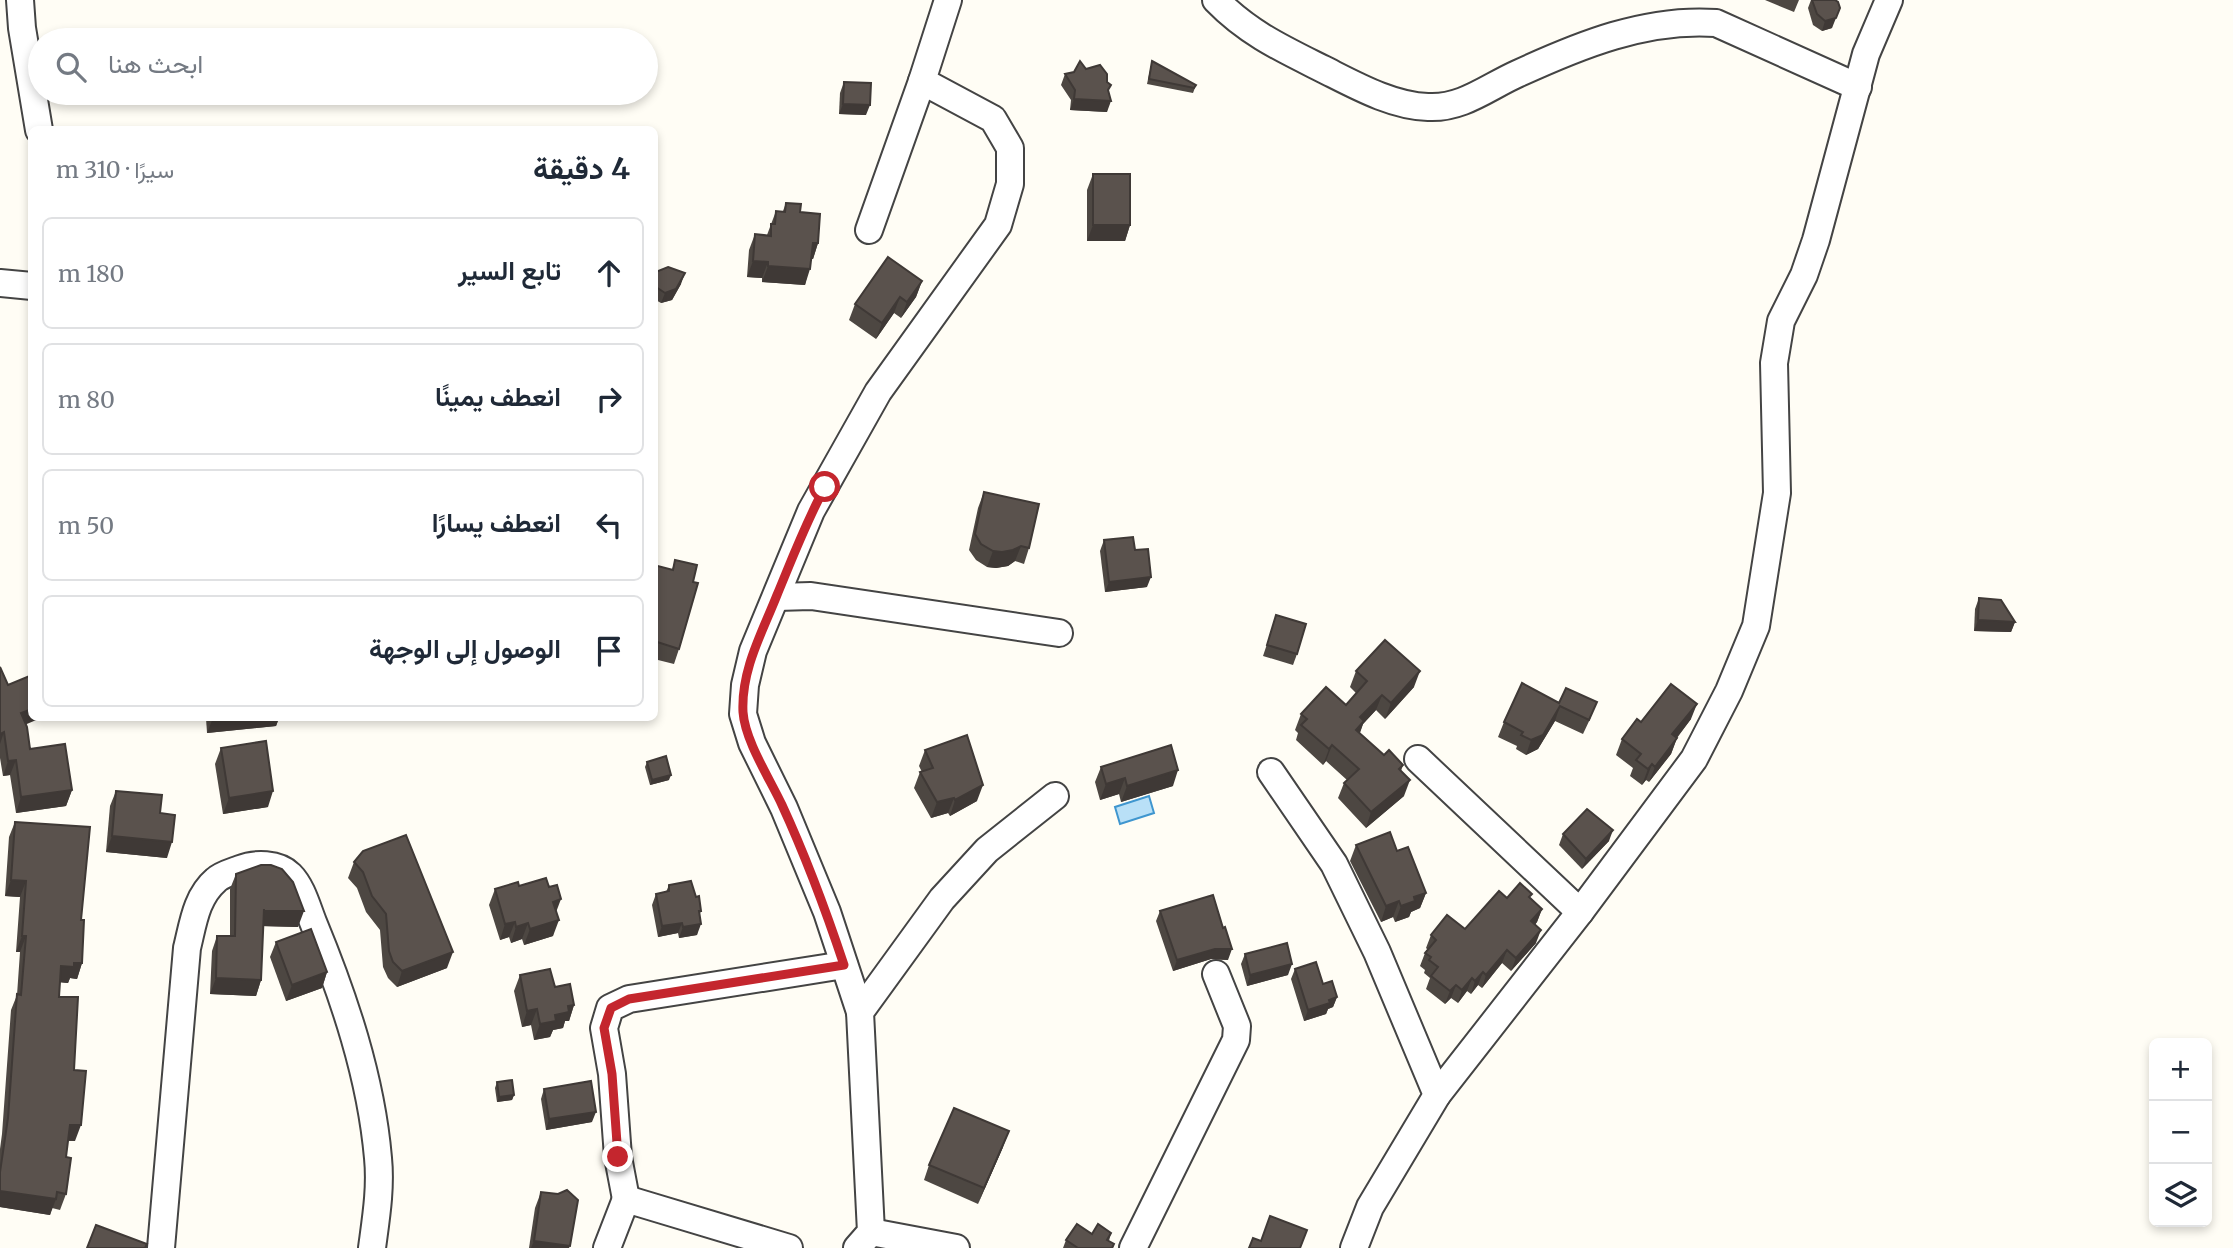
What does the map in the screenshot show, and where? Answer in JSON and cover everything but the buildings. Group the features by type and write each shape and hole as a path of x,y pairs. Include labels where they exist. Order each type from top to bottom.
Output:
{"street":[{"path":"20,0 28,64"},
{"path":"869,230 948,0"},
{"path":"1216,0 1260,38 1344,80 1392,100 1428,107 1450,105 1473,98 1569,50 1649,26 1692,21 1716,23 1729,28 1858,87"},
{"path":"1354,1248 1370,1207 1437,1095 1694,760 1756,626 1777,493 1774,363 1781,321 1804,275 1816,240 1866,54 1889,0"},
{"path":"922,80 993,119 1010,148 1010,184 998,225 871,404 811,511 753,651 745,685 743,714 752,743 784,808 827,912 860,1012 864,1240 956,1248"},
{"path":"35,105 38,126"},
{"path":"0,283 28,286"},
{"path":"777,597 811,596 1059,633"},
{"path":"1418,759 1580,912"},
{"path":"1271,772 1334,864 1377,952 1437,1095"},
{"path":"860,1012 942,899 987,850 1055,796"},
{"path":"161,1248 187,948 198,904 216,879 245,867 275,865 288,873 298,884 320,938 350,1025 372,1107 379,1161 378,1204 372,1248"},
{"path":"607,1248 626,1199 618,1157 612,1074 604,1028 611,1008 629,999 844,965"},
{"path":"1133,1248 1236,1040 1237,1026 1216,974"},
{"path":"626,1199 789,1248"}],"water":[{"path":"1149,796 1154,813 1120,824 1115,807"}],"route":[{"path":"618,1157 612,1074 604,1028 611,1008 629,999 844,965 827,912 784,808 752,743 743,714 745,685 753,651 811,511 825,487"}]}
